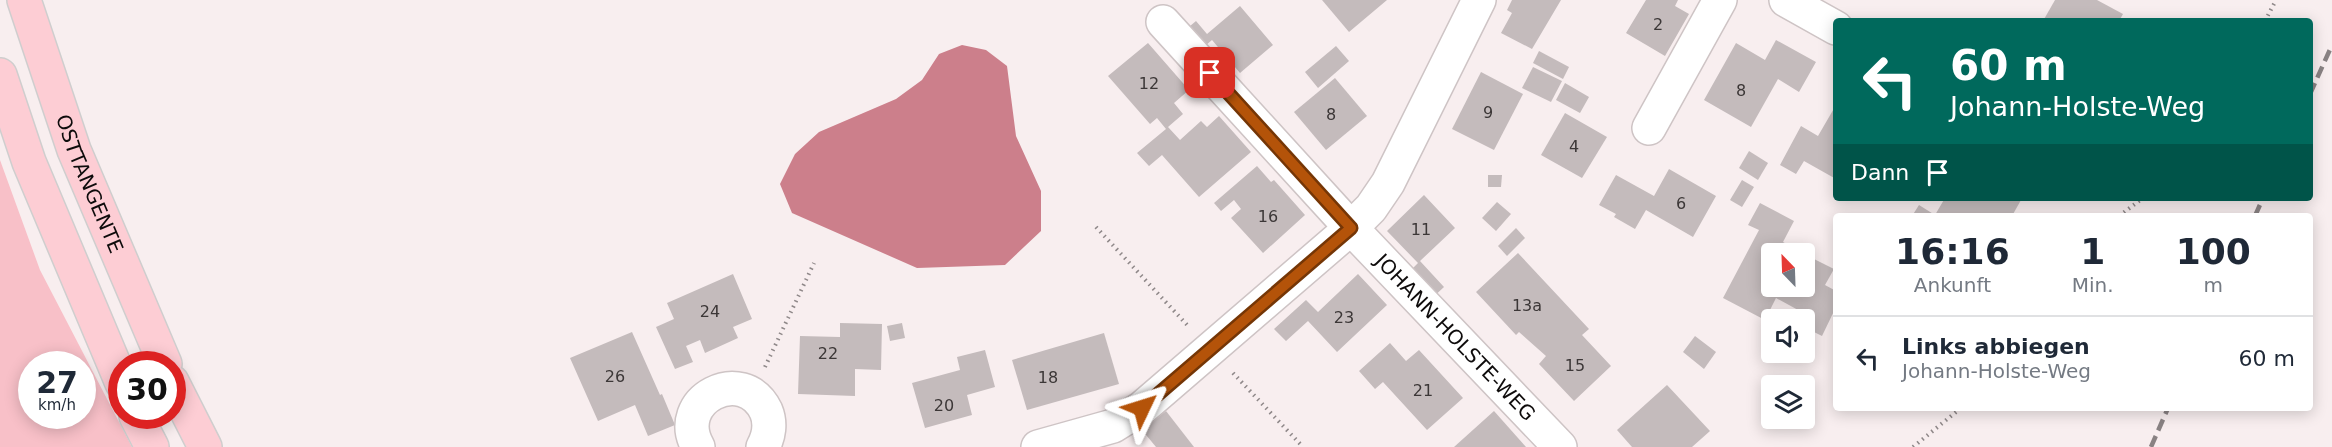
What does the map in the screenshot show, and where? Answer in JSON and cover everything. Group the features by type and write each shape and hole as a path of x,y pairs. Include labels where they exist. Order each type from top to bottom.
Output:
{"main road":[{"name":"OSTTANGENTE","path":"24,0 74,150 159,351"},
{"path":"0,75 29,162 109,351"},
{"path":"186,410 205,447"},
{"path":"143,429 152,447"}],"street":[{"path":"1038,447 1113,426 1142,408 1351,228 1371,208 1388,183 1479,0"},
{"path":"1649,128 1720,0"},
{"path":"1786,0 1833,26"},
{"name":"JOHANN-HOLSTE-WEG","path":"1163,22 1351,228 1560,447"},
{"path":"698,447 693,433 693,420 697,409 704,398 728,388 740,389 752,395 762,404 767,414 771,445"}],"path":[{"path":"2267,18 2276,0"},
{"path":"2123,213 2140,201"},
{"path":"1096,227 1303,447"},
{"path":"752,395 814,263"},
{"path":"1913,447 1957,411"}],"shaded area":[{"path":"962,45 986,50 1007,66 1016,136 1041,191 1041,231 1005,265 917,268 792,213 780,184 795,154 819,132 896,99 922,80 939,54"},
{"path":"0,160 40,270 82,351 18,351 18,429 96,429 96,378 108,401 108,429 123,429 132,447 0,447"}],"building":[{"path":"1322,0 1387,0 1349,32"},
{"path":"1512,0 1561,0 1532,49 1501,33 1512,13 1507,10"},
{"path":"1646,0 1678,0 1675,6 1689,14 1665,56 1626,33"},
{"path":"2055,0 2097,0 2123,14 2121,18 2045,18"},
{"path":"1240,6 1273,45 1240,73 1212,40 1199,51 1183,32 1196,21 1207,34"},
{"path":"1776,40 1816,62 1799,92 1778,79 1751,127 1704,100 1736,43 1765,60"},
{"path":"1148,43 1189,90 1174,103 1183,114 1168,127 1180,140 1201,121 1207,127 1219,116 1251,152 1199,197 1162,155 1149,166 1137,153 1166,129 1157,118 1150,124 1108,76"},
{"path":"1336,46 1349,61 1318,88 1305,72"},
{"path":"1539,51 1569,67 1563,79 1533,63"},
{"path":"1533,67 1562,81 1551,102 1522,88"},
{"path":"1481,72 1523,94 1494,150 1452,129"},
{"path":"1335,78 1367,116 1326,150 1294,112"},
{"path":"1565,83 1589,97 1580,113 1556,100"},
{"path":"1833,110 1833,177 1804,161 1796,174 1780,165 1801,126 1818,136"},
{"path":"1565,113 1607,137 1582,178 1541,155"},
{"path":"1749,151 1768,163 1758,180 1739,168"},
{"path":"1257,166 1271,182 1274,180 1305,215 1263,253 1231,218 1241,209 1234,200 1221,211 1214,203"},
{"path":"1669,169 1716,196 1693,237 1646,210 1635,229 1614,217 1616,214 1599,205 1616,175 1654,196"},
{"path":"1488,175 1502,175 1501,187 1488,187"},
{"path":"1742,180 1754,187 1742,207 1730,200"},
{"path":"1424,195 1455,228 1420,261 1444,287 1430,300 1406,275 1418,263 1387,231"},
{"path":"1943,201 2020,201 2014,213 1936,213"},
{"path":"1497,202 1511,214 1496,231 1482,218"},
{"path":"1760,203 1794,221 1783,242 1785,243 1761,243 1761,297 1815,297 1815,260 1833,268 1825,285 1833,289 1833,313 1822,336 1815,332 1815,309 1796,309 1776,298 1770,309 1761,309 1761,318 1723,298 1759,230 1748,225"},
{"path":"1919,205 1932,213 1914,213"},
{"path":"1516,228 1525,238 1507,256 1498,246"},
{"path":"1518,253 1589,329 1582,335 1611,366 1574,401 1539,364 1546,356 1519,332 1516,335 1476,292"},
{"path":"733,274 752,319 733,327 738,338 705,353 700,340 686,346 693,362 675,369 656,327 674,319 667,303"},
{"path":"1358,274 1387,305 1337,352 1308,321 1286,341 1274,329 1306,300 1318,312"},
{"path":"840,323 882,324 881,370 855,369 855,396 798,394 800,336 840,337"},
{"path":"902,323 905,338 890,341 887,326"},
{"path":"632,332 675,425 648,436 635,405 598,421 570,358"},
{"path":"1104,333 1119,384 1027,410 1012,360"},
{"path":"1695,336 1716,352 1704,369 1683,352"},
{"path":"1390,343 1406,361 1419,350 1463,398 1427,430 1383,382 1375,389 1359,371"},
{"path":"985,350 995,387 967,395 972,415 925,428 912,383 960,370 957,357"},
{"path":"1667,385 1710,431 1692,447 1632,447 1617,430"},
{"path":"1166,411 1194,447 1156,447 1142,430"},
{"path":"1494,411 1526,447 1454,447"}],"railway":[{"path":"2313,87 2332,45"},
{"path":"2256,213 2262,201"},
{"path":"2151,447 2167,411"}],"route":[{"path":"1142,408 1351,228 1210,73"}]}
